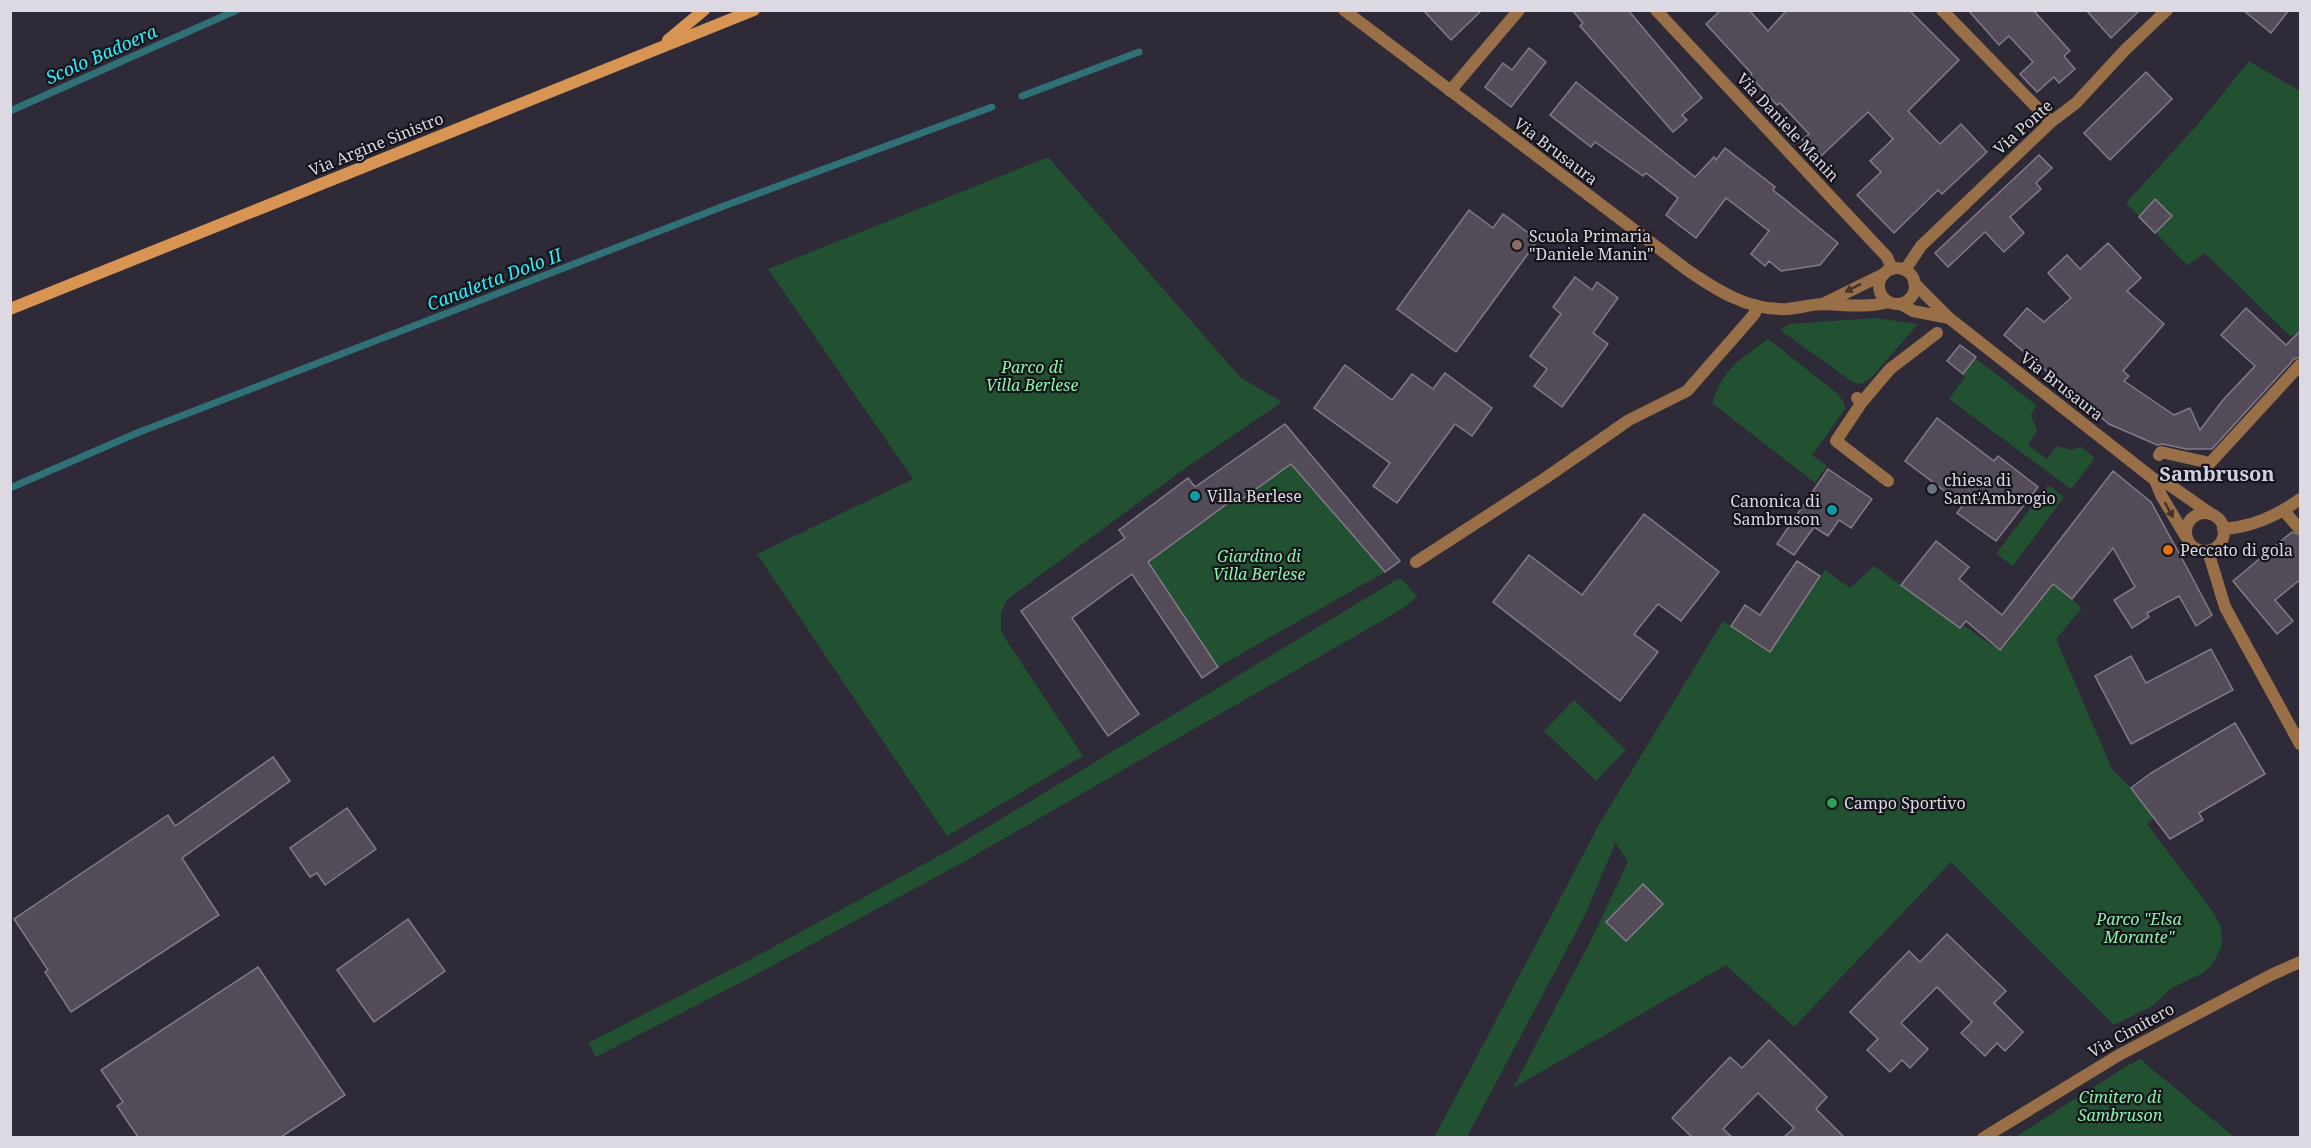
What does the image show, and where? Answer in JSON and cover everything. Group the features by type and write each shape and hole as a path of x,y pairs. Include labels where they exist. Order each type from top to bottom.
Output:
{"main road":[{"path":"657,49 704,10"},
{"name":"Via Argine Sinistro","path":"10,309 754,10"}],"street":[{"name":"Via Brusaura","path":"1344,10 1705,283 1730,297 1755,305 1789,309 1822,304 1855,307 1895,303 1913,310 1949,318"},
{"path":"1450,91 1519,10"},
{"name":"Via Daniele Manin","path":"1656,10 1887,257 1893,271"},
{"path":"1942,10 2050,122"},
{"name":"Via Ponte","path":"1893,271 2050,122 2076,103 2125,50 2167,10"},
{"name":"Via Brusaura","path":"1822,304 1893,271 1909,273 1914,283 1949,318 2155,480 2171,486 2217,518 2223,529"},
{"path":"1893,271 1879,284 1879,290 1895,303 1910,298 1915,288 1914,283"},
{"path":"1416,562 1629,420 1687,391 1755,313 1755,305"},
{"path":"1888,482 1836,441 1859,400 1890,369 1937,333"},
{"path":"2159,455 2161,453 2210,463 2301,364"},
{"name":"Via Brusaura","path":"2155,480 2166,506 2193,547 2208,551"},
{"path":"2301,499 2284,511 2248,526 2223,529 2220,545 2208,551 2225,607 2301,744"},
{"path":"2284,511 2298,527"},
{"path":"2186,537 2185,531 2190,520 2196,515 2211,514"},
{"name":"Via Cimitero","path":"1983,1137 2119,1055 2250,986 2301,962"}],"green space":[{"path":"2249,61 2300,91 2300,332 2290,336 2205,253 2187,265 2126,203 2199,123"},
{"name":"Parco di Villa Berlese","path":"1048,157 1240,377 1282,402 1177,474 1007,600 1001,613 1001,632 1083,756 947,836 757,554 913,479 768,269"},
{"path":"1875,318 1918,324 1871,378 1861,384 1854,383 1780,330 1789,324"},
{"path":"1768,339 1838,394 1844,403 1845,409 1812,455 1827,466 1815,483 1712,403 1727,373 1741,359"},
{"path":"1975,358 2036,405 2031,415 2037,431 2028,445 2047,459 2057,446 2071,450 2081,447 2095,458 2071,489 1949,399"},
{"name":"Giardino di Villa Berlese","path":"1291,464 1385,572 1218,667 1165,587 1158,588 1143,565 1229,502 1233,486 1242,498"},
{"path":"2048,485 2064,497 2013,566 1996,554"},
{"name":"Parco \"Elsa Morante\"","path":"1874,566 1960,628 1963,625 1999,650 2053,584 2082,608 2056,639 2112,769 2131,788 2154,818 2147,824 2211,909 2221,927 2222,945 2213,964 2203,973 2172,988 2152,1006 2114,1025 1951,862 1794,1027 1726,965 1513,1088 1589,944 1628,862 1613,839 1615,844 1585,915 1467,1137 1434,1138 1601,821 1723,621 1770,652 1825,570 1850,588"},
{"path":"1402,579 1417,597 1402,609 960,864 759,973 596,1057 588,1043 759,955 953,848 1396,580"},
{"path":"1574,700 1626,750 1596,781 1544,731"},
{"name":"Cimitero di Sambruson","path":"2140,1059 2234,1137 2015,1137 2125,1067"}],"building":[{"path":"1423,10 1482,10 1451,40"},
{"path":"1572,10 1628,10 1702,98 1682,115 1687,120 1673,132 1580,26 1583,23"},
{"path":"1721,10 1749,10 1768,31 1787,10 1909,10 1959,60 1908,111 1940,144 1961,124 1987,152 1942,194 1938,190 1894,233 1857,195 1881,172 1870,161 1893,139 1868,112 1820,157 1802,140 1809,134 1780,103 1777,105 1706,24"},
{"path":"1968,10 2033,10 2070,51 2064,56 2075,69 2059,83 2054,77 2037,92 2020,74 2033,62 2009,36 1999,45"},
{"path":"2086,10 2140,10 2111,38"},
{"path":"2243,10 2289,10 2271,33"},
{"path":"1529,48 1546,62 1511,107 1485,87 1503,63 1512,70"},
{"path":"2146,72 2172,99 2110,160 2084,133"},
{"path":"1576,82 1695,177 1714,157 1716,160 1725,148 1775,187 1773,190 1838,243 1820,265 1781,271 1769,261 1765,266 1751,254 1769,231 1726,198 1696,238 1666,215 1678,198 1646,173 1643,176 1595,142 1591,147 1550,115"},
{"path":"2039,155 2052,168 2036,183 2041,189 2010,217 2024,233 2004,252 1985,232 1948,267 1935,253"},
{"path":"2155,199 2172,216 2155,233 2139,217"},
{"path":"1469,210 1493,228 1503,214 1538,240 1456,352 1397,309"},
{"path":"2108,243 2141,278 2127,291 2164,324 2123,371 2129,376 2124,381 2174,415 2190,408 2200,430 2223,400 2255,366 2221,335 2246,308 2286,345 2301,330 2301,357 2294,359 2212,449 2186,449 2163,444 2157,445 2109,424 2004,335 2027,308 2044,322 2071,298 2048,273 2067,255 2080,269"},
{"path":"1575,277 1592,290 1597,282 1618,298 1593,333 1608,344 1562,407 1534,386 1547,369 1530,356 1561,314 1553,307"},
{"path":"1960,345 1976,357 1963,374 1947,361"},
{"path":"1345,365 1392,400 1412,374 1433,389 1445,373 1492,408 1472,436 1455,424 1397,503 1373,486 1390,463 1314,408"},
{"path":"1937,418 1994,461 1998,456 2038,487 1996,541 1957,513 1963,505 1905,461"},
{"path":"1285,424 1400,561 1385,572 1291,464 1242,499 1239,495 1148,562 1218,667 1202,678 1132,574 1072,618 1139,714 1108,736 1021,611 1125,538 1119,530 1188,478 1195,487"},
{"name":"Canonica di Sambruson","path":"1828,469 1872,499 1851,528 1839,520 1828,536 1814,527 1794,555 1777,544"},
{"path":"2113,471 2151,502 2185,564 2212,615 2196,626 2179,596 2147,613 2149,617 2132,628 2114,600 2135,587 2113,548 2072,599 2053,584 2000,650 1966,621 1960,628 1901,585 1936,541 1969,567 1959,579 2002,615"},
{"path":"1644,514 1719,572 1681,621 1658,604 1634,634 1658,652 1620,701 1493,602 1529,555 1582,595"},
{"path":"2292,532 2301,535 2301,579 2275,600 2293,621 2277,634 2233,581"},
{"path":"1797,561 1820,576 1770,652 1731,626 1745,605 1760,615"},
{"path":"2211,649 2233,690 2131,744 2095,676 2131,656 2146,683"},
{"path":"2235,723 2265,774 2199,813 2203,820 2170,839 2131,788 2151,773"},
{"path":"273,757 290,781 182,858 219,915 71,1012 45,972 48,970 14,919 168,815 175,826"},
{"path":"347,808 376,849 325,885 317,873 310,877 290,848"},
{"path":"1643,884 1663,904 1626,941 1606,922"},
{"path":"408,919 445,971 374,1022 337,970"},
{"path":"1947,934 2006,991 1994,1003 2023,1032 2005,1051 1997,1043 1985,1056 1961,1033 1972,1022 1937,987 1901,1023 1928,1049 1910,1068 1902,1060 1890,1072 1867,1050 1878,1039 1850,1012 1909,951 1920,962"},
{"path":"258,967 345,1095 281,1137 138,1137 117,1106 123,1102 101,1070"},
{"path":"1769,1040 1827,1097 1816,1109 1844,1137 1784,1137 1794,1128 1758,1093 1723,1129 1732,1137 1692,1137 1672,1118 1730,1057 1742,1068"}],"waterway":[{"name":"Scolo Badoera","path":"10,111 237,10"},
{"name":"Canaletta Dolo II","path":"1022,96 1139,52"},
{"name":"Canaletta Dolo II","path":"10,488 137,433 724,206 992,107"}],"place":[{"name":"Scuola Primaria \"Daniele Manin\"","path":"1517,245"},
{"name":"chiesa di Sant'Ambrogio","path":"1932,489"},
{"name":"Villa Berlese","path":"1195,496"},
{"name":"Canonica di Sambruson","path":"1832,510"},
{"name":"Peccato di gola","path":"2168,550"},
{"name":"Campo Sportivo","path":"1832,803"}],"district":[{"name":"Sambruson","path":"2217,473"}]}
